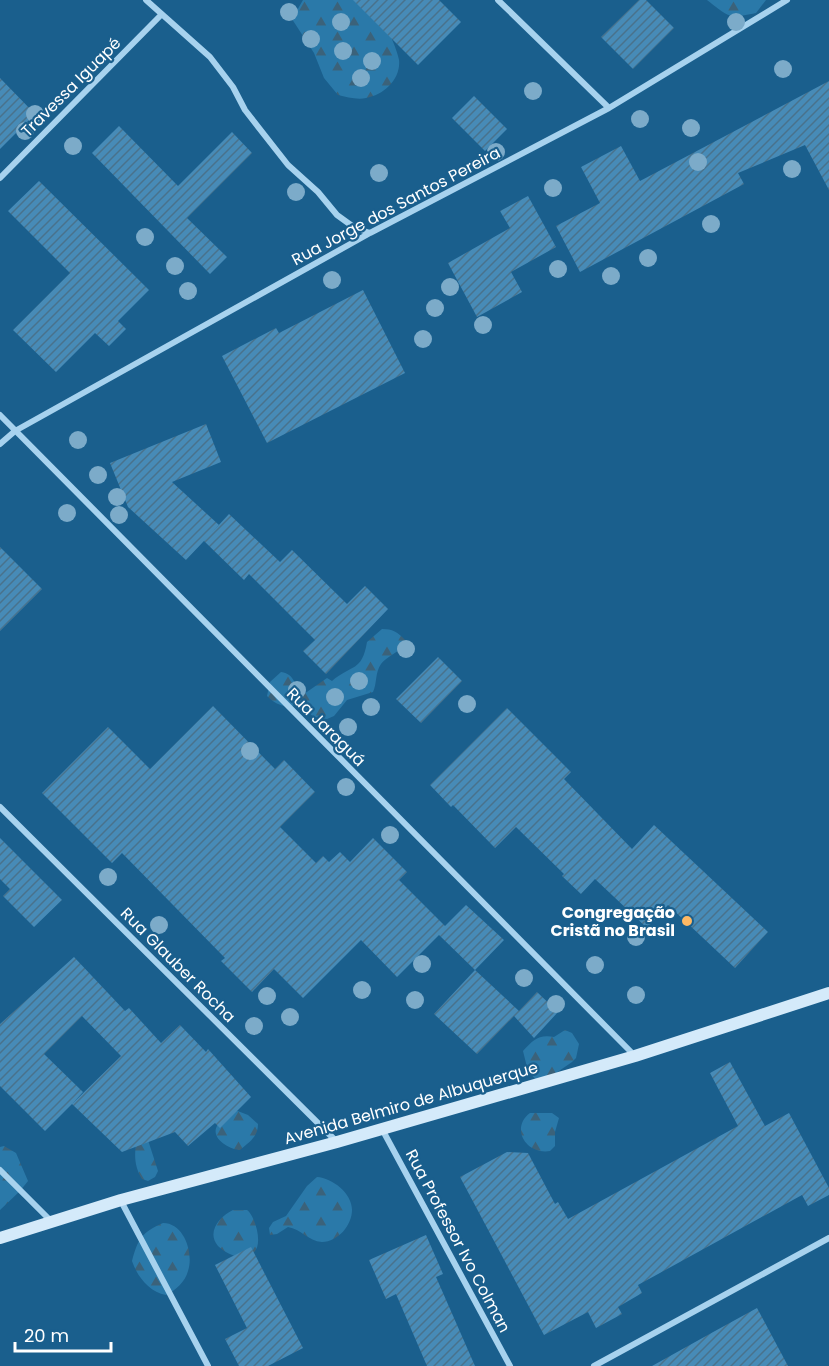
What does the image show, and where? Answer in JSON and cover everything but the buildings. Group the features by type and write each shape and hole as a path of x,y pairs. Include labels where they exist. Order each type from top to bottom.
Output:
{"main road":[{"name":"Avenida Belmiro de Albuquerque","path":"0,1238 121,1200 338,1142 635,1056 829,993"}],"street":[{"path":"146,0 210,57 233,87 245,111 288,165 318,192 338,215 355,228 370,233"},
{"path":"498,0 609,108"},
{"name":"Rua Jorge dos Santos Pereira","path":"0,444 15,431 370,233 609,108 787,0"},
{"name":"Travessa Iguapé","path":"0,178 161,15"},
{"name":"Rua Jaraguá","path":"0,415 635,1056"},
{"name":"Rua Glauber Rocha","path":"0,807 338,1142"},
{"name":"Rua Professor Ivo Colman","path":"382,1128 510,1366"},
{"path":"0,1170 51,1221"},
{"path":"121,1200 208,1366"},
{"path":"594,1366 829,1238"}],"green space":[{"path":"303,0 373,0 392,38 399,60 397,74 385,90 366,98 338,95 324,78 314,53 292,19"},
{"path":"707,0 766,0 756,13 734,16 725,13"},
{"path":"382,629 392,630 400,635 405,640 404,646 381,664 373,692 347,700 334,716 327,719 314,717 298,704 281,705 267,696 270,682 281,672 289,675 304,694 327,678 332,681 359,663 367,642"},
{"path":"565,1030 572,1033 579,1044 576,1058 556,1073 537,1081 528,1071 523,1051 537,1039 544,1036 554,1037"},
{"path":"235,1110 248,1115 258,1124 255,1136 240,1150 222,1143 216,1135 220,1122"},
{"path":"530,1113 552,1113 559,1118 555,1132 555,1146 550,1151 534,1149 524,1139 521,1126"},
{"path":"147,1137 158,1171 155,1177 148,1181 142,1179 139,1174 135,1155 137,1139"},
{"path":"4,1146 16,1153 28,1181 0,1210 0,1147"},
{"path":"317,1177 335,1183 349,1198 351,1216 343,1232 333,1239 322,1242 313,1240 288,1227 277,1234 270,1235 269,1228 273,1222 286,1216 307,1186"},
{"path":"233,1210 247,1210 250,1213 258,1237 258,1244 253,1253 240,1258 220,1248 213,1235 219,1220"},
{"path":"163,1223 170,1224 182,1233 190,1256 185,1279 166,1295 154,1291 144,1283 132,1261 142,1237"}],"place":[{"name":"Congregação Cristã no Brasil","path":"687,921"}]}
